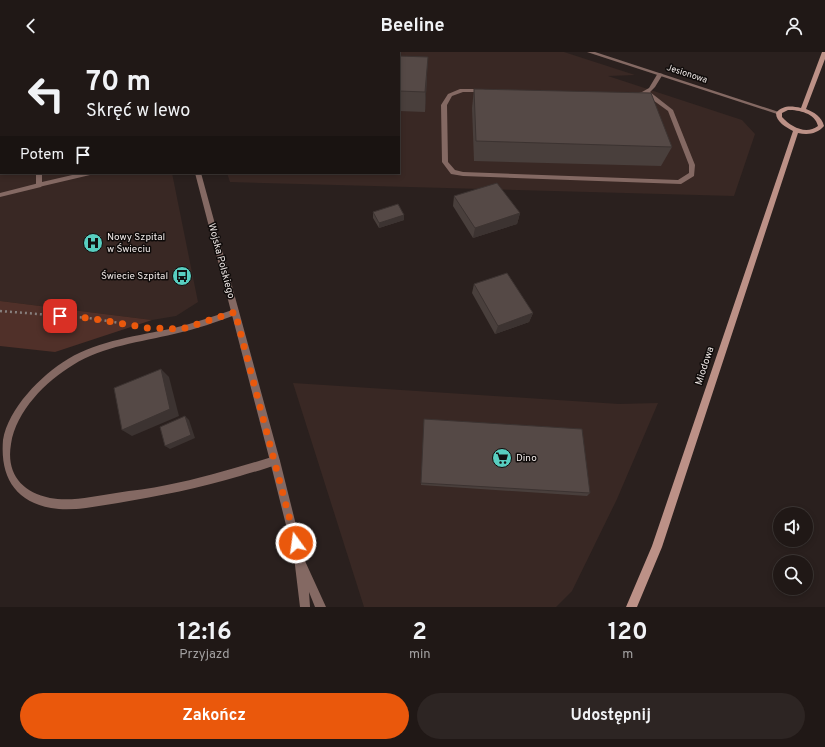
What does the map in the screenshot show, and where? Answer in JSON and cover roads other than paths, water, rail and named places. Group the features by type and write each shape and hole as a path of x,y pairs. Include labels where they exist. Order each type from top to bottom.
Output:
{"main road":[{"path":"803,110 825,52"},
{"path":"787,108 803,110 817,117 823,127 812,132 796,130 782,122 779,117 779,113 787,108"},
{"name":"Miodowa","path":"630,607 656,547 796,130"}],"street":[{"name":"Jesionowa","path":"590,52 779,113"},
{"path":"625,95 641,95 652,89 660,74"},
{"path":"493,91 462,90 450,95 444,105 445,162 453,172 463,174 679,182 692,174 692,165 670,110 646,92"},
{"path":"39,174 39,185"},
{"path":"0,194 86,174"},
{"name":"Wojska Polskiego","path":"198,174 299,557 305,607"},
{"path":"235,312 182,329 92,352 72,362 52,375 36,390 10,429 4,453 5,468 12,483 29,496 51,504 80,503 175,489 275,462"},
{"name":"Wojska Polskiego","path":"299,557 321,607"}],"place":[{"name":"Nowy Szpital w Świeciu","path":"93,243"},
{"name":"Świecie Szpital","path":"182,276"},
{"name":"Dino","path":"502,458"}]}
